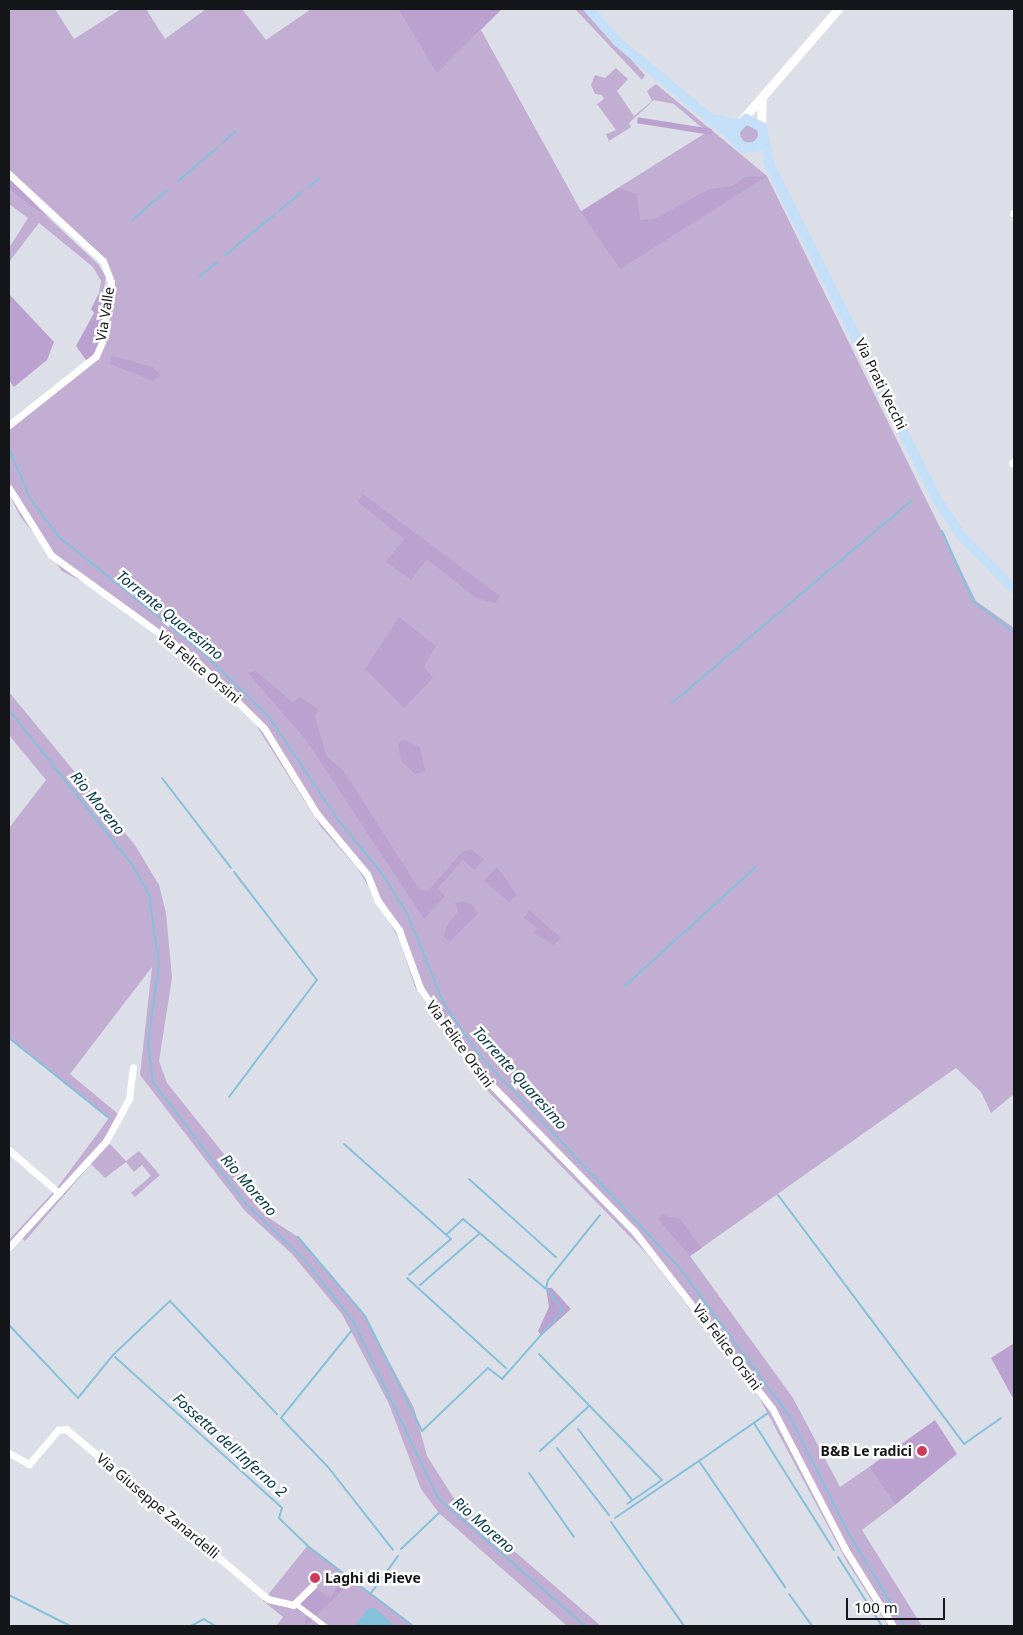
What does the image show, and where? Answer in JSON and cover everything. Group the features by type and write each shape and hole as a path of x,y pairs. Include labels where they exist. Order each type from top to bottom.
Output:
{"main road":[{"name":"Via Prati Vecchi","path":"590,9 618,42 708,119 769,164"},
{"path":"708,119 739,122 751,119 761,125"},
{"path":"735,139 739,122"},
{"name":"Via Prati Vecchi","path":"761,125 769,164 936,498 962,538 1013,588"},
{"path":"749,148 764,138"}],"street":[{"path":"739,122 838,9"},
{"path":"761,125 764,92"},
{"name":"Via Valle","path":"9,174 103,261 111,282 102,342 96,356 9,425"},
{"name":"Via Felice Orsini","path":"9,488 51,555 192,658 264,728 317,814 366,874 403,937 420,988 466,1058 493,1091 634,1230 772,1408 845,1549 893,1626"},
{"path":"9,1247 59,1193 119,1120 132,1088 133,1067"},
{"path":"9,1150 59,1193"},
{"name":"Via Giuseppe Zanardelli","path":"9,1453 29,1464 58,1430 70,1431 268,1599 296,1604"},
{"path":"313,1586 296,1604 325,1626"}],"shaded area":[{"path":"9,9 55,9 74,39 121,9 146,9 165,39 206,9 242,9 266,40 311,9 398,9 437,72 481,30 581,211 707,132 674,104 654,100 629,123 631,127 609,141 606,134 616,130 597,104 604,99 602,95 595,94 591,85 595,75 605,78 616,68 628,79 617,91 634,116 652,101 647,91 656,84 767,176 976,601 1014,628 1014,1094 991,1113 981,1092 956,1068 690,1256 793,1398 840,1487 869,1467 895,1505 862,1530 922,1626 888,1626 846,1560 760,1399 647,1254 476,1079 415,987 399,939 358,869 321,827 254,722 197,667 99,591 62,571 20,516 9,494 9,425 88,363 102,342 109,269 9,174"},
{"path":"398,9 502,9 437,73"},
{"path":"575,9 585,9 645,75 642,80"},
{"path":"638,117 712,129 711,135 637,123"},
{"path":"745,125 753,125 758,130 756,141 745,143 740,138 740,130"},
{"path":"767,176 620,269 581,212 619,188 637,194 640,220 654,219 709,189 730,187 746,177"},
{"path":"9,178 52,221 9,190"},
{"path":"9,190 52,221 98,264 106,277 103,293 99,293 101,281 93,267 39,223 9,262 9,248 28,218 9,204"},
{"path":"99,293 109,297 102,342 88,363 76,346 94,313 91,309"},
{"path":"9,294 54,342 47,360 14,387 9,380"},
{"path":"112,356 153,367 161,375 153,381 110,364"},
{"path":"363,494 500,596 495,603 476,598 427,559 411,580 386,562 404,539 358,502"},
{"path":"399,617 436,646 424,667 433,678 404,708 365,669"},
{"path":"256,671 292,702 300,697 319,709 315,717 327,757 343,770 420,890 429,890 462,852 470,849 484,859 474,870 463,860 438,888 445,896 424,919 306,740 248,673"},
{"path":"9,692 135,845 159,885 166,913 172,978 159,1061 167,1083 272,1214 269,1218 298,1237 362,1311 414,1408 427,1456 455,1500 601,1626 567,1626 439,1513 421,1489 389,1404 342,1314 292,1254 245,1211 140,1075 152,967 70,1074 123,1118 108,1142 126,1161 139,1151 160,1175 135,1197 131,1193 151,1176 142,1165 134,1172 126,1162 105,1178 91,1164 25,1241 19,1236 9,1247 9,1240 57,1188 109,1118 9,1038 9,828 46,780 9,735"},
{"path":"403,739 420,747 425,771 415,774 401,761 398,744"},
{"path":"497,867 517,895 509,902 484,881"},
{"path":"463,901 472,904 478,914 449,942 444,936 447,926 458,911 455,903"},
{"path":"529,910 561,938 554,945 533,933 537,928 524,918"},
{"path":"663,1215 680,1219 702,1248 690,1256 658,1219"},
{"path":"546,1288 552,1288 571,1309 541,1336 538,1331 549,1307"},
{"path":"1014,1343 1014,1400 991,1358"},
{"path":"935,1420 957,1454 895,1505 869,1467"},
{"name":"Laghi di Pieve","path":"308,1545 413,1626 276,1626 283,1617 263,1601"},
{"path":"344,1577 351,1582 305,1626 306,1615 300,1611 305,1610 296,1604 313,1586 330,1598"}],"water":[{"path":"369,1608 375,1608 395,1626 354,1626"}],"waterway":[{"path":"223,142 235,132"},
{"path":"178,181 217,148"},
{"path":"308,188 319,178"},
{"path":"132,220 167,190"},
{"path":"279,211 302,192"},
{"path":"224,256 274,215"},
{"path":"200,276 217,262"},
{"name":"Torrente Quaresimo","path":"9,449 30,498 59,537 199,649 269,717 338,820 380,871 407,913 444,1004 477,1052 678,1266 790,1417 850,1536 905,1626"},
{"path":"672,703 912,500"},
{"path":"942,531 973,601 1014,632"},
{"name":"Rio Moreno","path":"9,710 133,866 149,895 159,964 148,1043 153,1082 246,1204 305,1260 353,1321 438,1498 585,1626"},
{"path":"162,778 231,868"},
{"path":"625,986 757,866"},
{"path":"229,1097 317,980 234,872"},
{"path":"9,1038 109,1118"},
{"path":"344,1144 451,1239 409,1275"},
{"path":"469,1179 556,1257"},
{"path":"778,1195 964,1444 1001,1418"},
{"path":"298,1237 365,1316 422,1431 488,1368 502,1379 563,1310 546,1288 548,1280 600,1215"},
{"path":"447,1234 463,1219 545,1288"},
{"path":"420,1285 479,1234"},
{"path":"407,1278 506,1368"},
{"path":"9,1325 78,1398 113,1355 170,1301 277,1414"},
{"path":"352,1330 281,1418 328,1467 393,1550"},
{"path":"539,1354 662,1480 627,1504"},
{"name":"Fossetta dell'Inferno 2","path":"115,1357 282,1508 279,1518 310,1548 413,1626"},
{"path":"540,1451 589,1406"},
{"path":"699,1461 768,1413"},
{"path":"754,1423 834,1550"},
{"path":"578,1429 632,1500"},
{"path":"557,1448 609,1515"},
{"path":"615,1518 699,1461 785,1587"},
{"path":"529,1473 574,1537"},
{"path":"401,1549 439,1513"},
{"path":"611,1522 684,1626"},
{"path":"371,1593 398,1556"},
{"path":"838,1557 882,1626"},
{"path":"789,1594 812,1626"},
{"path":"9,1595 70,1626"},
{"path":"191,1626 204,1619 215,1626"}],"place":[{"name":"B&B Le radici","path":"922,1451"},
{"name":"Laghi di Pieve","path":"315,1578"}]}
